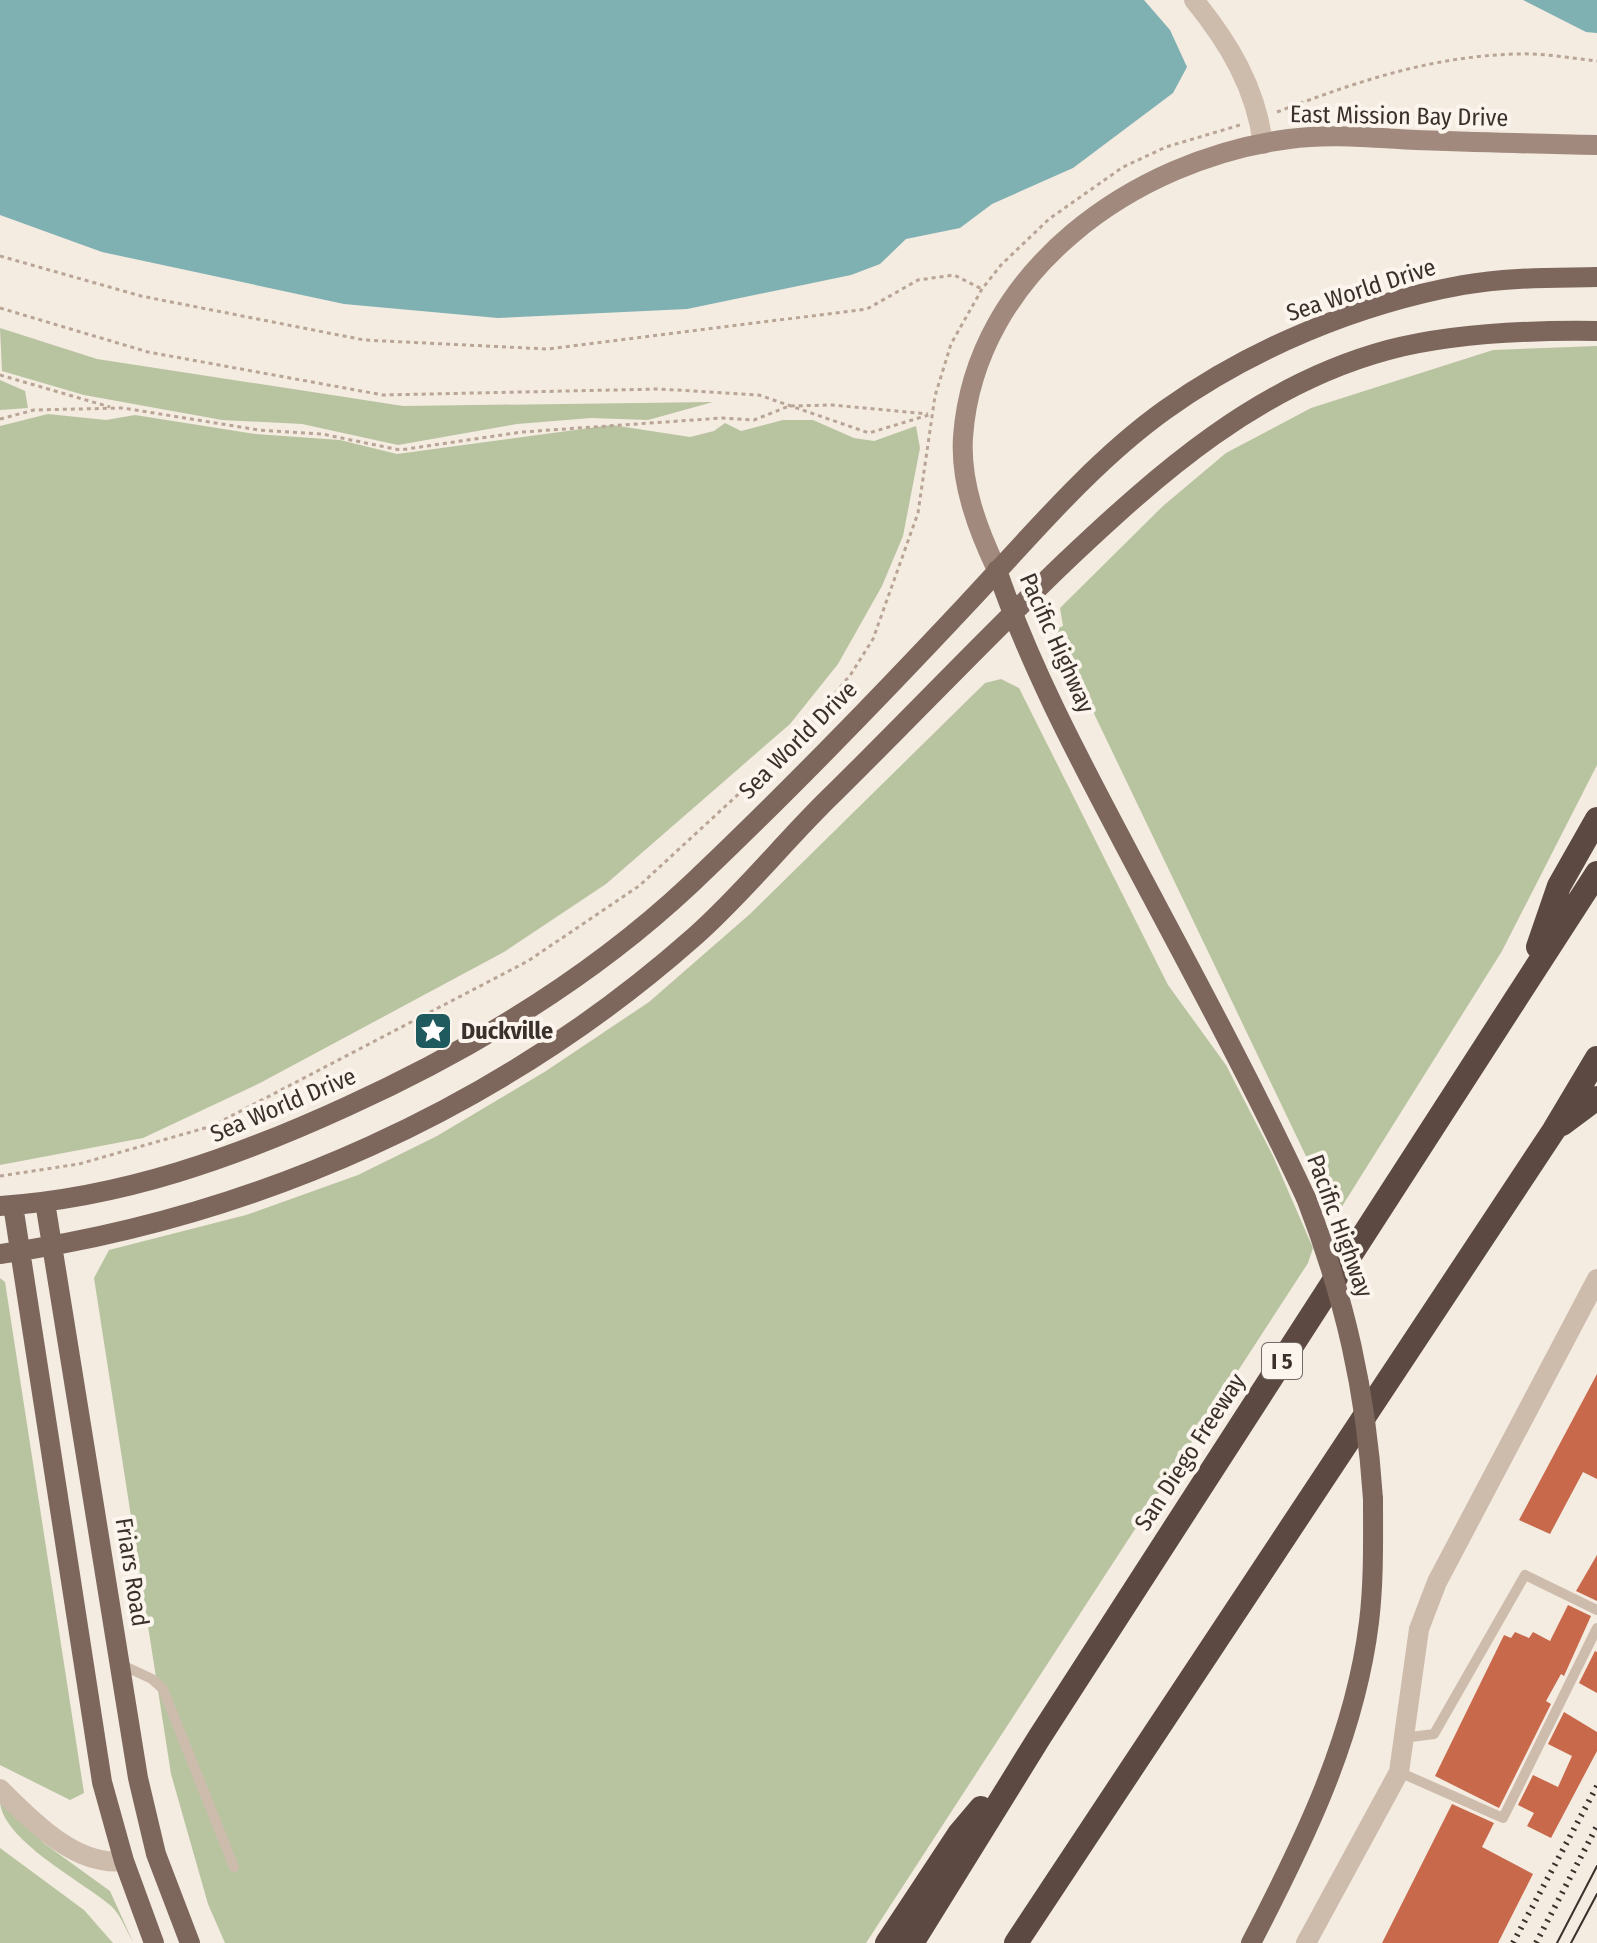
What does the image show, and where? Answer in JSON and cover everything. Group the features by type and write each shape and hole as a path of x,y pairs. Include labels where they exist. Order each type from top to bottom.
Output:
{"highway":[{"path":"1525,984 1559,886 1597,819"},
{"name":"San Diego Freeway","path":"912,1943 1039,1738 1597,873"},
{"path":"1016,1943 1554,1130 1597,1058"},
{"path":"1554,1130 1597,1098"},
{"path":"887,1943 959,1834 1039,1738"}],"main road":[{"name":"East Mission Bay Drive","path":"997,570 976,520 965,476 963,439 978,365 1008,305 1034,269 1086,222 1136,188 1228,150 1291,138 1597,145"},
{"name":"Sea World Drive","path":"7,1206 45,1202 195,1169 249,1151 430,1068 530,1011 619,947 689,886 827,749 1102,463 1163,412 1219,376 1305,331 1461,286 1519,278 1597,277"},
{"path":"10,1253 55,1247 229,1202 325,1167 518,1069 610,1004 696,935 1012,614 1143,490 1203,441 1262,402 1350,364 1415,344 1527,333 1597,331"},
{"name":"Pacific Highway","path":"997,570 1012,614 1098,794 1262,1104 1306,1198 1335,1273 1368,1422 1373,1499 1369,1623 1345,1732 1318,1806 1251,1943"},
{"name":"Friars Road","path":"45,1202 55,1247 138,1778 156,1854 190,1943"},
{"path":"7,1206 10,1253 102,1782 124,1861 154,1943"}],"street":[{"path":"1194,0 1233,53 1252,93 1263,144"},
{"path":"1306,1943 1399,1772 1419,1629 1437,1582 1597,1279"},
{"path":"0,1789 29,1817 87,1857 106,1863 124,1861"}],"lane":[{"path":"1403,1738 1434,1734 1525,1575 1597,1610"},
{"path":"1399,1772 1503,1818 1597,1628"},
{"path":"120,1664 152,1679 163,1689 234,1867"}],"path":[{"path":"1272,114 1339,87 1412,66 1519,54 1597,61"},
{"path":"0,256 141,296 364,340 547,349 867,309 918,280 930,278 954,275 982,289"},
{"path":"0,308 148,352 383,395 659,389 759,395 789,406 869,433 932,414 832,405 789,406 754,420 722,418 536,431 400,450 322,434 259,430 113,409 0,375"},
{"path":"0,419 34,410 113,409"},
{"path":"0,1176 79,1164 212,1126 528,961 639,886 777,759"}],"green space":[{"path":"0,328 97,359 403,406 713,402 648,420 591,418 517,424 398,445 302,424 222,420 84,395 2,371"},
{"path":"1597,346 1597,765 1502,951 1341,1208 1316,1177 1054,630 1063,626 1060,608 1163,506 1226,453 1311,408 1493,350"},
{"path":"0,380 25,391 28,408 0,410"},
{"path":"48,414 106,420 135,415 255,434 340,440 397,454 612,425 690,437 714,431 725,423 741,431 783,420 813,420 854,438 874,441 916,426 920,448 903,536 882,586 838,664 790,724 606,884 504,952 260,1083 143,1138 0,1165 0,426"},
{"path":"1001,679 1019,688 1168,985 1226,1065 1273,1156 1313,1248 1308,1263 866,1943 225,1943 208,1904 171,1774 94,1278 109,1250 246,1215 358,1175 437,1136 546,1071 649,1002 750,914 985,683"},
{"path":"0,1278 5,1282 84,1793 70,1800 0,1765"},
{"path":"0,1800 45,1844 110,1891 133,1942 114,1908 27,1844 4,1815"},
{"path":"0,1848 84,1910 113,1943 0,1943"}],"water":[{"path":"0,0 1144,0 1170,30 1187,67 1173,93 1073,168 992,204 960,228 906,239 880,264 851,275 687,309 498,318 344,304 102,252 0,215"},
{"path":"1523,0 1597,0 1597,33 1586,32"}],"building":[{"path":"1597,1374 1597,1479 1583,1472 1550,1534 1519,1520"},
{"path":"1597,1555 1597,1601 1576,1591"},
{"path":"1568,1605 1591,1616 1564,1676 1561,1674 1546,1701 1551,1704 1499,1808 1435,1776 1504,1635 1511,1638 1515,1632 1529,1638 1533,1632 1550,1641"},
{"path":"1597,1652 1597,1693 1579,1683"},
{"path":"1564,1712 1597,1732 1597,1751 1551,1838 1527,1826 1534,1813 1518,1805 1533,1775 1558,1787 1572,1756 1548,1744"},
{"path":"1452,1804 1494,1823 1482,1847 1533,1874 1498,1943 1382,1943"}],"tram line":[{"path":"1557,1943 1597,1866"},
{"path":"1571,1943 1597,1894"}],"railway":[{"path":"1513,1943 1597,1786"},
{"path":"1536,1943 1597,1826"}],"place":[{"name":"Duckville","path":"433,1031"}]}
